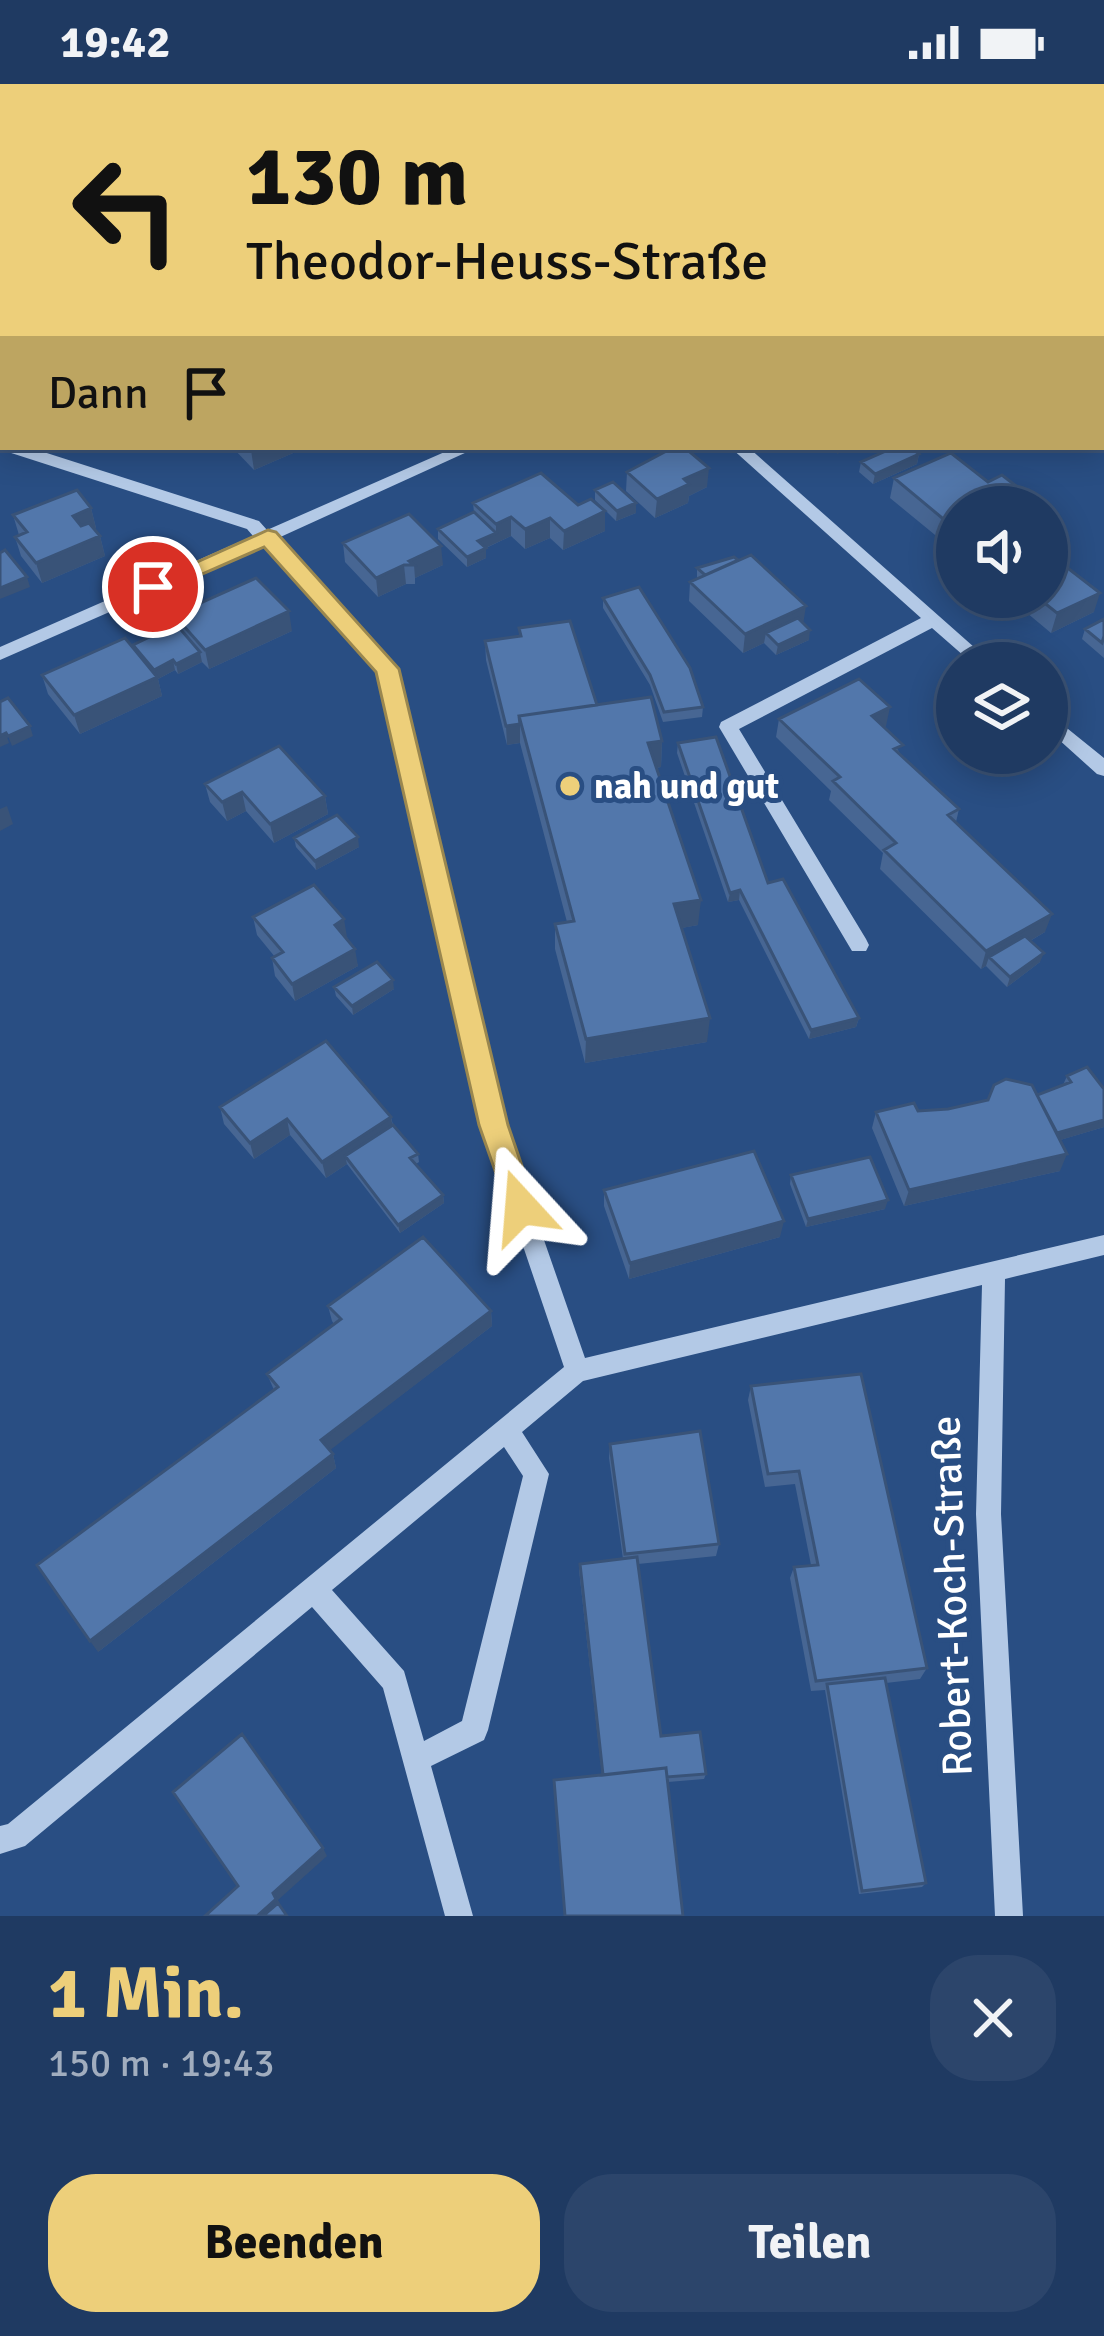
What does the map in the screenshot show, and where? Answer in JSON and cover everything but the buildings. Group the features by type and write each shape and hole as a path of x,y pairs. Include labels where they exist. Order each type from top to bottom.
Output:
{"street":[{"path":"20,450 253,525 387,669 493,1125 577,1371"},
{"path":"0,654 463,450"},
{"path":"741,450 960,642"},
{"path":"859,945 728,727 934,619"},
{"path":"1068,737 1104,769"},
{"path":"0,1840 15,1836 577,1371 1104,1245"},
{"name":"Robert-Koch-Straße","path":"994,1273 986,1391 987,1560 1009,1916"},
{"path":"418,1759 473,1730 536,1474 507,1430"},
{"path":"315,1590 394,1682 459,1916"}],"place":[{"name":"nah und gut","path":"570,786"}],"route":[{"path":"153,587 268,537 387,669 493,1125 521,1207"}]}
